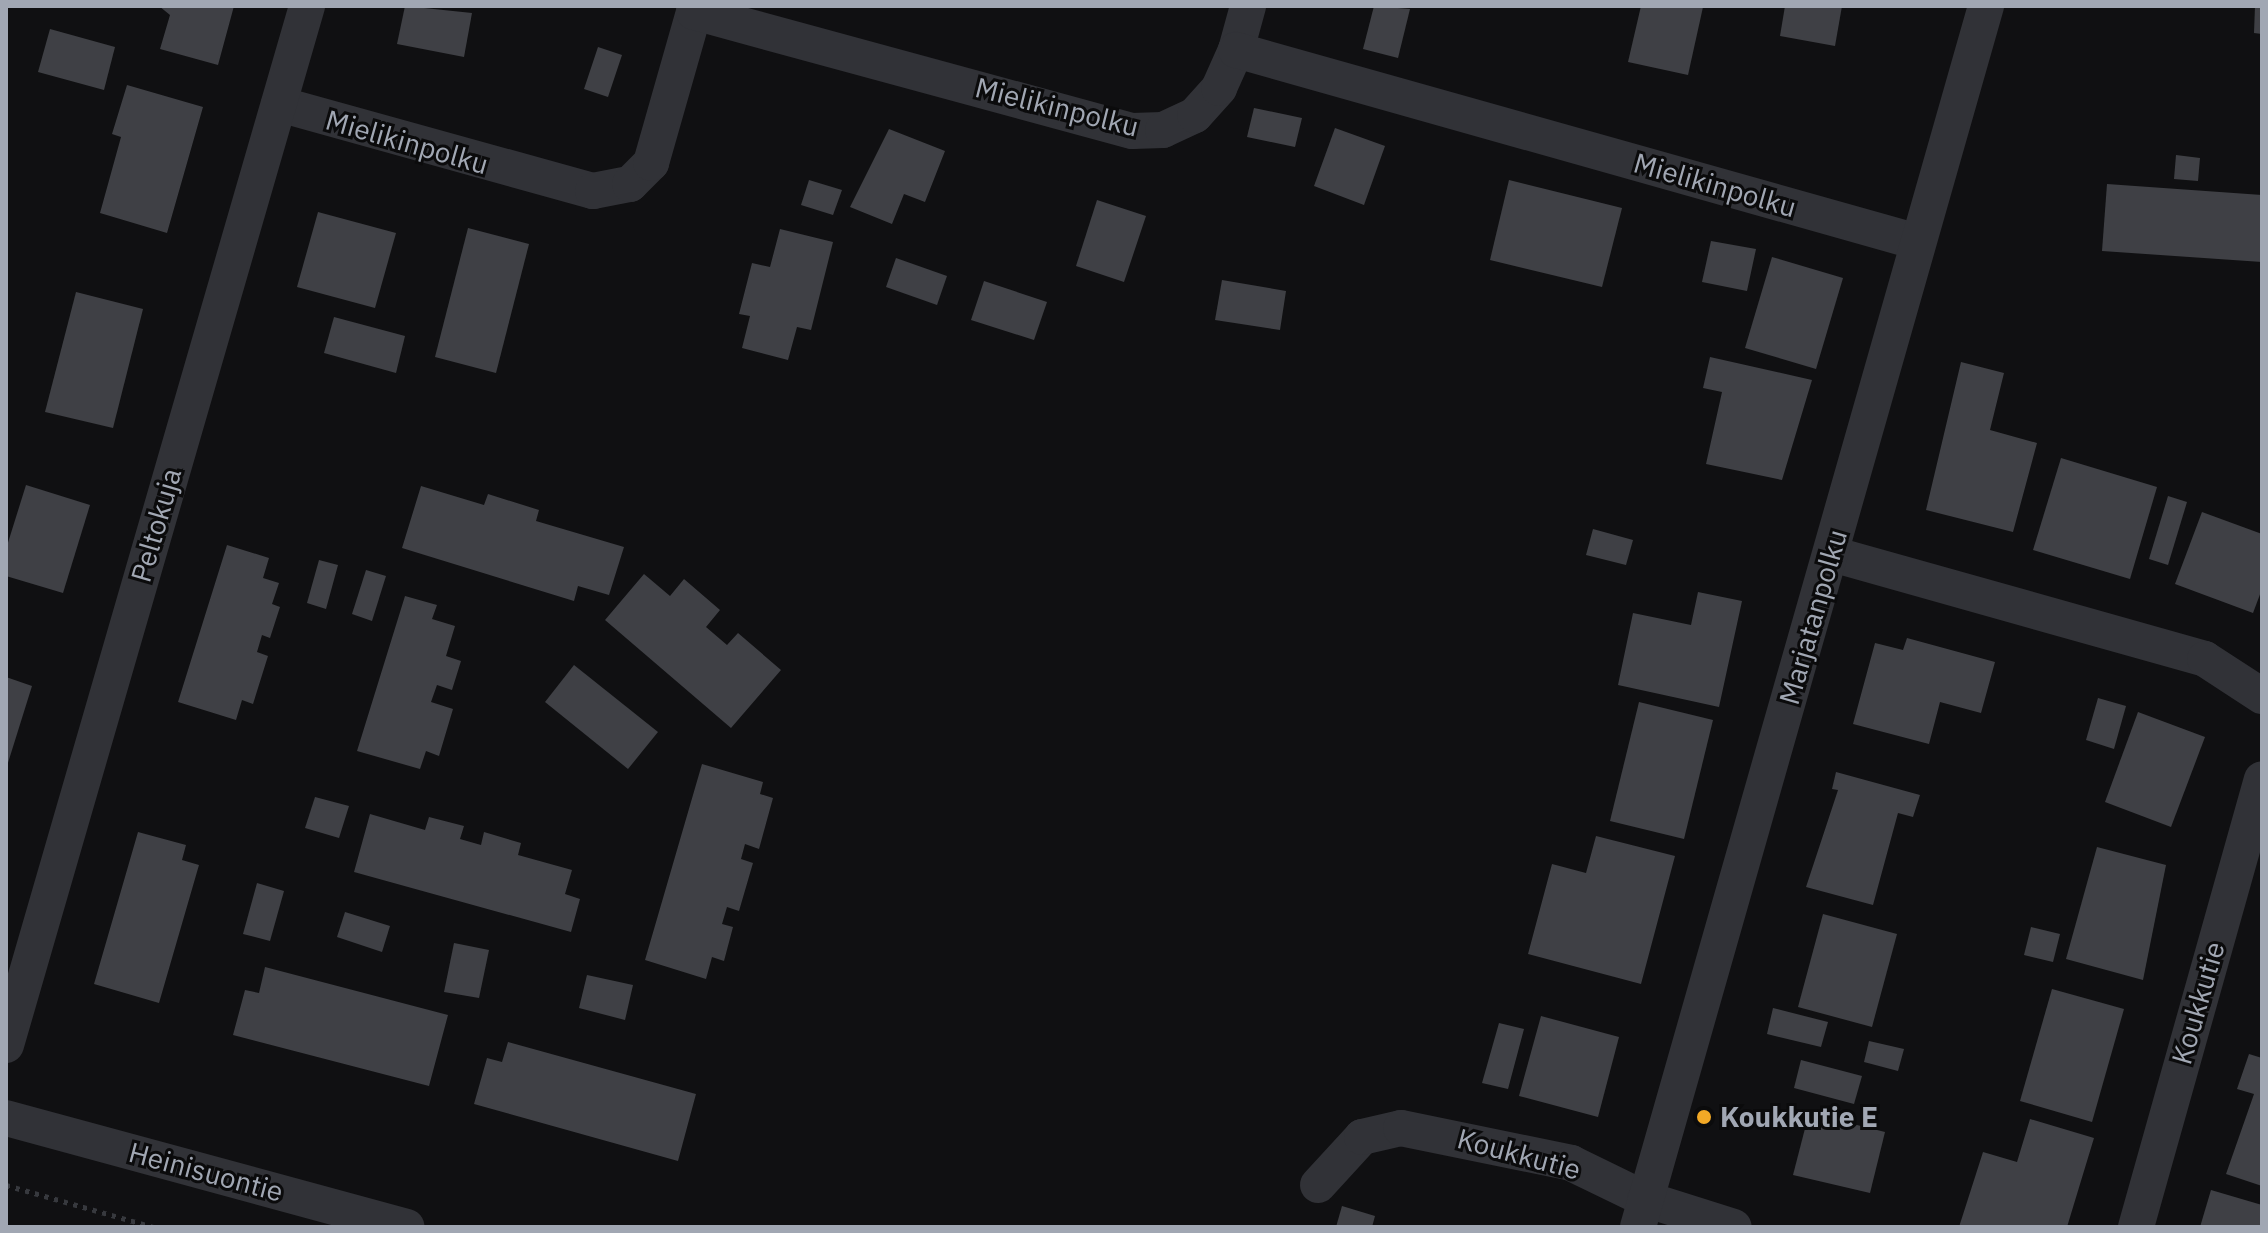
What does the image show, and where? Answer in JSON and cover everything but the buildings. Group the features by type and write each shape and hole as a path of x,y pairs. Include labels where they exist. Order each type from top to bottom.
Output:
{"street":[{"name":"Peltokuja","path":"6,1045 307,6"},
{"path":"1236,50 1248,6"},
{"name":"Marjatanpolku","path":"1642,1213 1832,554 1914,241 1986,6"},
{"name":"Mielikinpolku","path":"279,104 539,180 593,191 630,184 651,163 695,9 1132,131 1163,130 1195,115 1219,88 1236,50 1914,241"},
{"path":"1832,554 2205,659 2262,696"},
{"name":"Koukkutie","path":"2136,1227 2262,779"},
{"name":"Heinisuontie","path":"6,1118 406,1227"},
{"name":"Koukkutie","path":"1318,1185 1362,1137 1401,1128 1571,1163 1642,1213 1734,1227"}],"path":[{"path":"6,1185 153,1227"}],"place":[{"name":"Koukkutie E","path":"1704,1117"}]}
